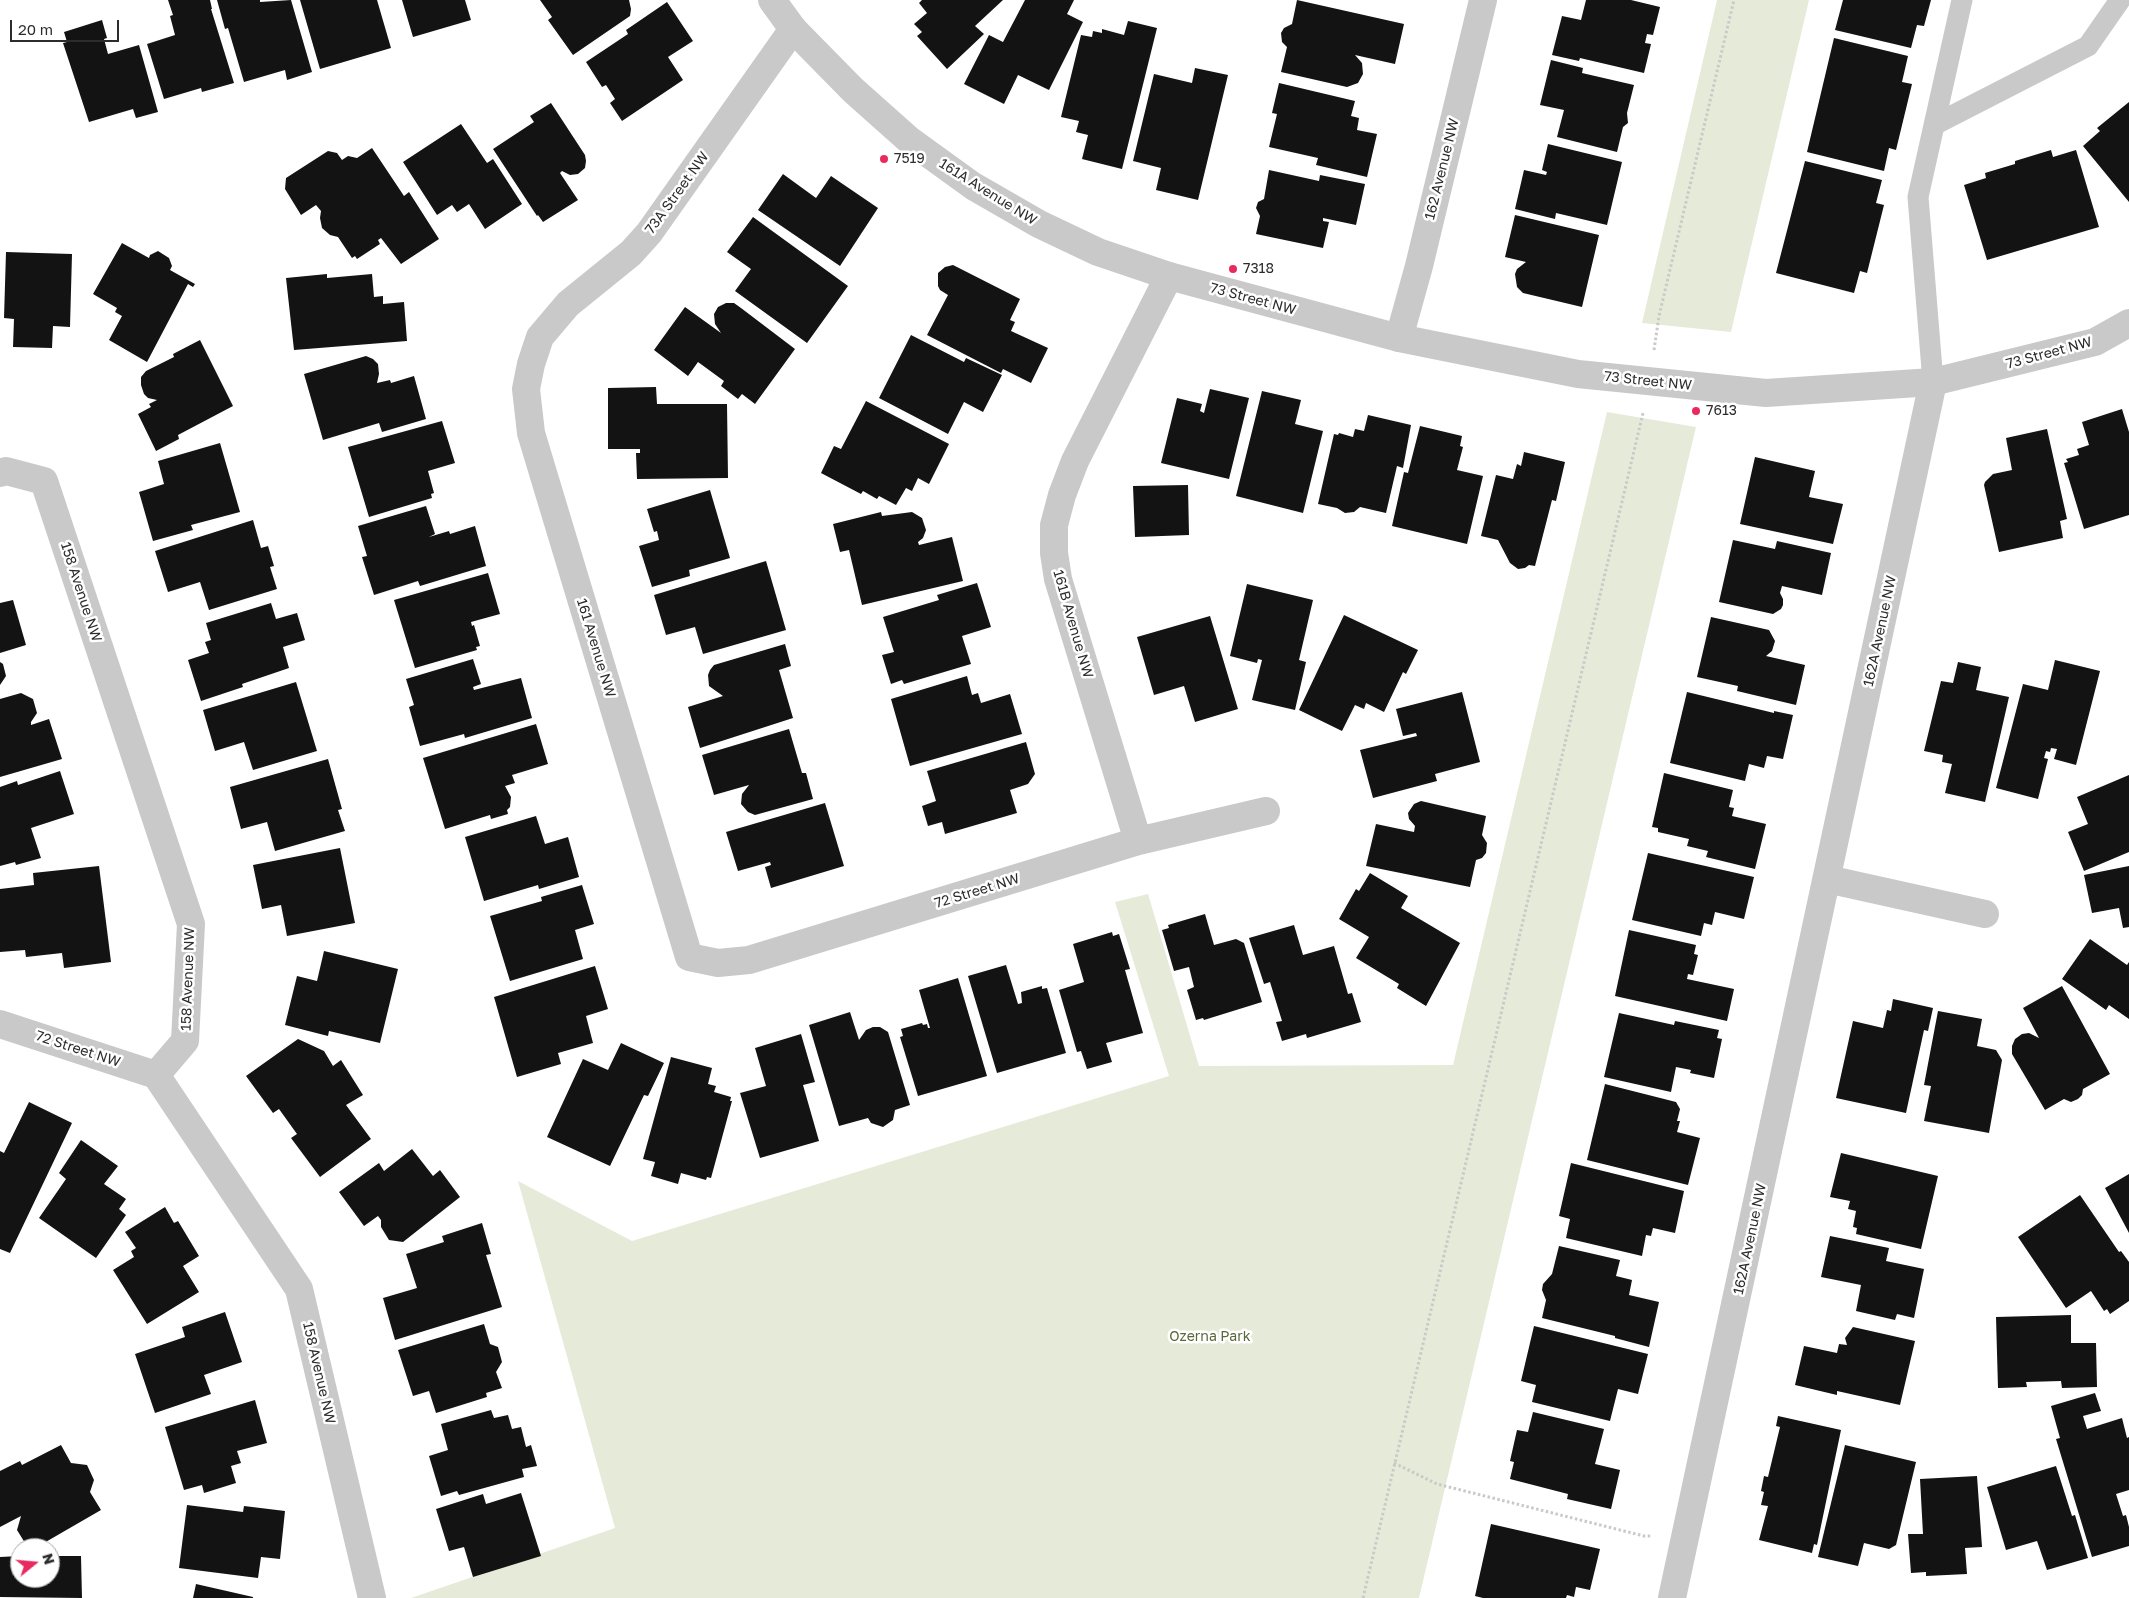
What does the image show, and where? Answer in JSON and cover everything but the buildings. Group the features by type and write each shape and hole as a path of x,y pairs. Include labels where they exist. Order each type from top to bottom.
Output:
{"street":[{"name":"161A Avenue NW","path":"772,0 793,29 853,90 908,140 973,186 1039,224 1098,252 1169,276"},
{"name":"162 Avenue NW","path":"1399,338 1419,266 1483,0"},
{"name":"73A Street NW","path":"540,336 568,304 631,253 649,233 793,29"},
{"name":"73 Street NW","path":"1169,276 1399,338 1578,374 1766,393 1933,382 2095,342 2129,323"},
{"name":"161B Avenue NW","path":"1138,841 1058,579 1054,553 1054,526 1062,496 1075,461 1169,276"},
{"name":"161 Avenue NW","path":"540,336 531,364 526,389 531,433 689,958"},
{"name":"162A Avenue NW","path":"1672,1598 1933,382"},
{"name":"158 Avenue NW","path":"3,472 44,481 191,924 185,1041 156,1075 299,1289 372,1598"},
{"name":"72 Street NW","path":"689,958 718,964 749,960 1138,841 1266,811"},
{"path":"1827,879 1985,914"},
{"name":"72 Street NW","path":"0,1024 156,1075"}],"lane":[{"path":"1933,382 1918,197 1962,0"},
{"path":"1934,125 2088,46 2120,0"}],"path":[{"path":"1363,1598 1650,381 1659,316 1734,0"},
{"path":"1394,1463 1437,1484 1644,1536 1685,1536"}],"green space":[{"path":"1717,0 1809,0 1731,332 1642,323"},
{"name":"Ozerna Park","path":"1607,412 1696,427 1419,1598 411,1598 615,1528 518,1181 632,1241 1169,1076 1115,902 1148,894 1199,1066 1453,1065"}],"place":[{"name":"7519","path":"884,159"},
{"name":"7318","path":"1233,269"},
{"name":"7613","path":"1696,411"}]}
